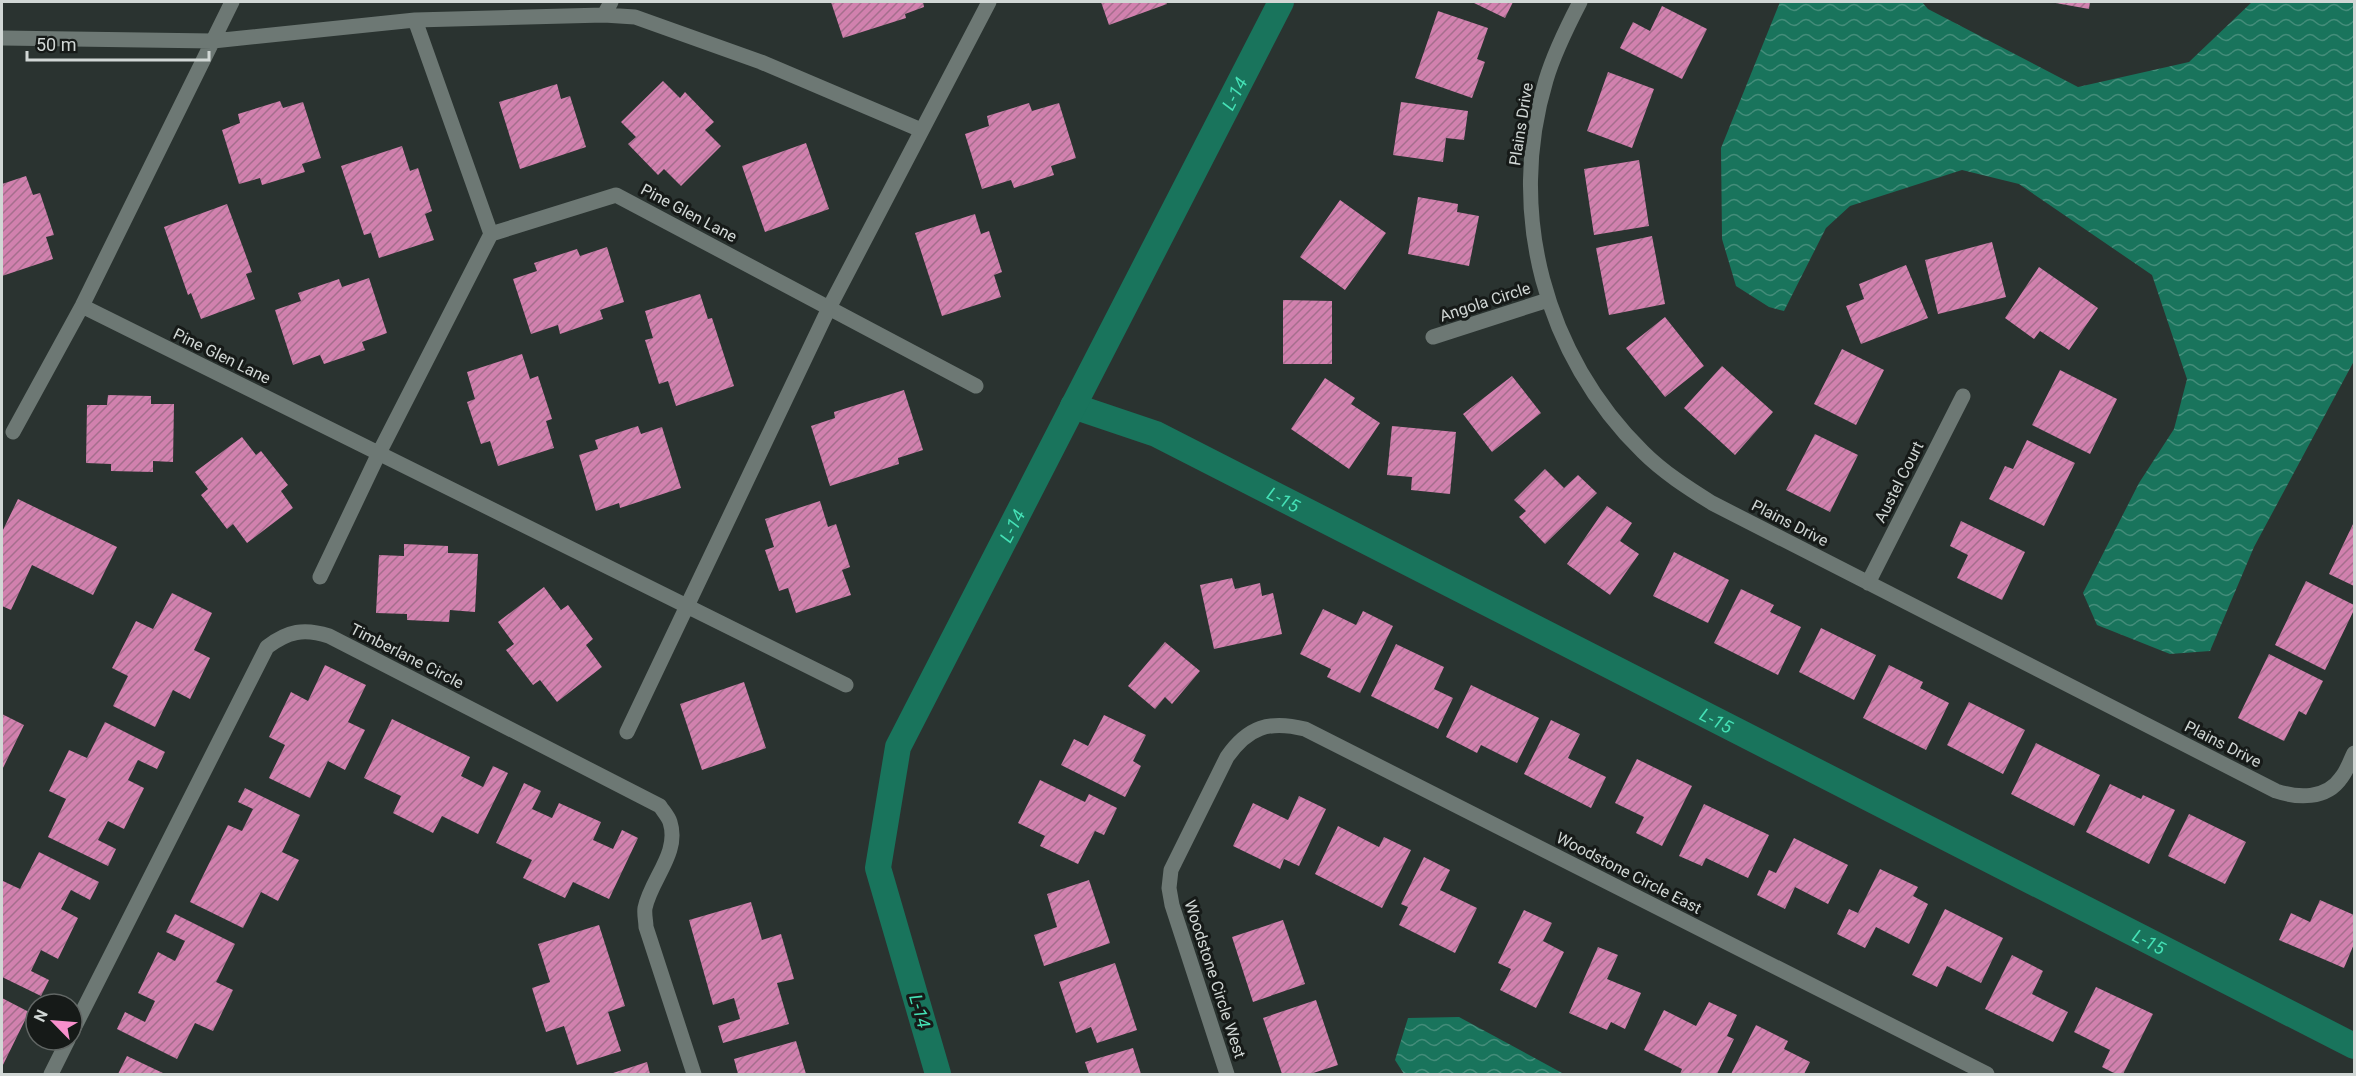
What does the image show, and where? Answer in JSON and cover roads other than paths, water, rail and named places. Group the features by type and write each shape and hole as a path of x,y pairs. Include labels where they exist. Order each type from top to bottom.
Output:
{"street":[{"path":"13,432 82,306 232,2"},
{"path":"627,732 829,308 988,2"},
{"name":"Plains Drive","path":"1580,2 1546,79 1538,112 1531,163 1531,214 1538,265 1557,327 1580,373 1609,415 1644,453 1683,485 1712,503 2276,791 2293,796 2310,796 2327,791 2341,780 2355,753"},
{"path":"2,38 213,41 415,20 608,8 761,62 921,130"},
{"path":"320,577 379,453 491,234 415,20"},
{"name":"Pine Glen Lane","path":"491,234 616,195 976,386"},
{"name":"Angola Circle","path":"1433,337 1548,300"},
{"name":"Pine Glen Lane","path":"82,306 846,685"},
{"name":"Austel Court","path":"1868,583 1963,396"},
{"name":"Timberlane Circle","path":"84,1008 267,647 280,636 296,631 313,631 329,636 660,806 670,821 672,839 668,856 649,894 644,911 646,927 694,1074"},
{"name":"Woodstone Circle East","path":"1251,732 1268,725 1287,724 1305,729 1987,1074"},
{"name":"Woodstone Circle West","path":"1227,1074 1170,894 1171,870 1227,757 1236,743 1251,732"},
{"path":"51,1074 62,1052"}],"water":[{"path":"1780,2 1922,2 1928,9 2078,87 2189,62 2252,2 2354,2 2354,361 2254,547 2210,651 2170,654 2097,625 2083,593 2139,483 2174,429 2187,379 2152,275 2019,184 1962,170 1850,206 1826,228 1784,311 1769,307 1736,286 1722,239 1721,148"},
{"path":"1459,1017 1564,1074 1404,1074 1395,1060 1408,1018"}],"waterway":[{"name":"L-14","path":"938,1074 878,868 898,747 1281,2"},
{"name":"L-15","path":"1073,406 1156,434 2354,1046"}]}
